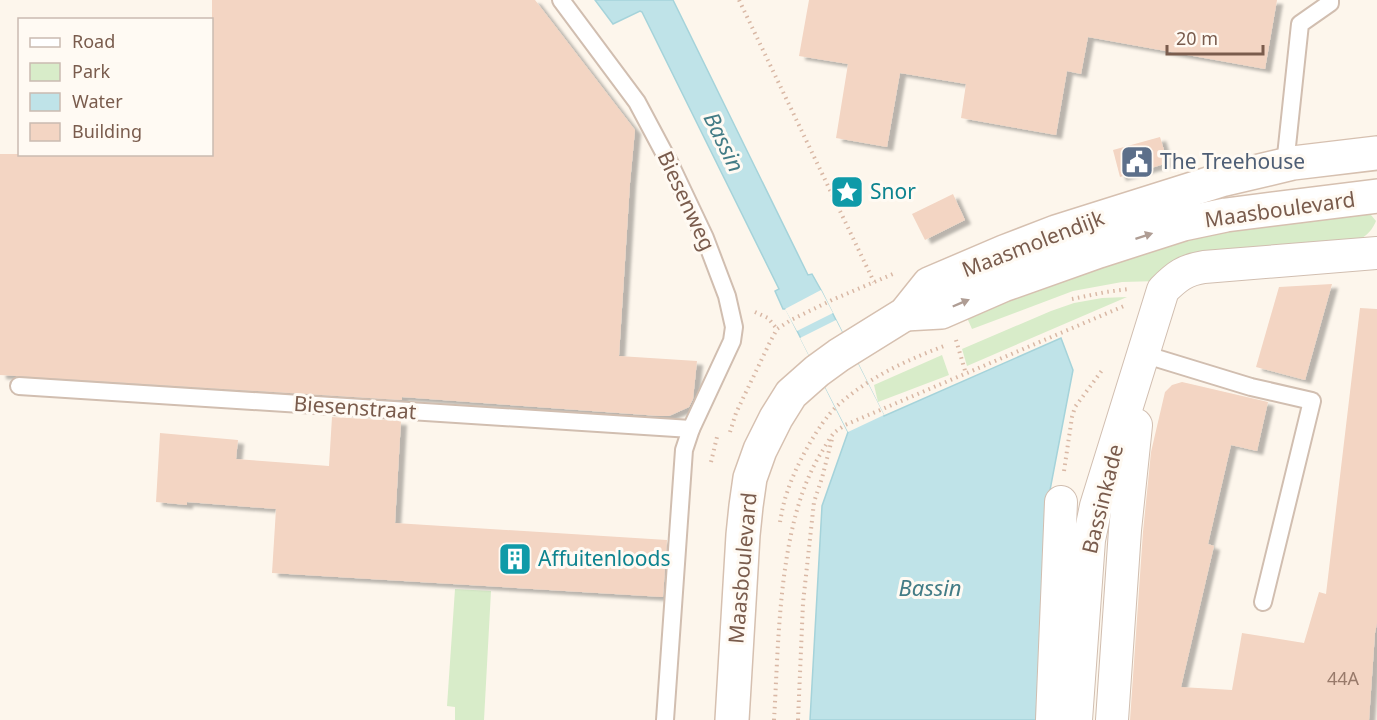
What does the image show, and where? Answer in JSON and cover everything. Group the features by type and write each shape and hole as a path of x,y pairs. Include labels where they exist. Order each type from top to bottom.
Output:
{"main road":[{"name":"Maasboulevard","path":"1178,209 1221,180 1285,165 1377,153"},
{"name":"Maasboulevard","path":"1178,209 1226,215 1377,196"},
{"name":"Maasmolendijk","path":"850,348 905,314 941,312 1003,285 1099,251 1178,209"},
{"name":"Maasboulevard","path":"732,720 743,535 750,478 760,450 791,394 817,371 850,348"}],"street":[{"path":"1112,720 1125,530 1143,354 1163,290 1174,278 1189,270 1204,267 1377,253"},
{"name":"Bassinkade","path":"1076,720 1089,540 1096,506 1143,354"},
{"name":"Bassinkade","path":"1052,720 1062,489"}],"lane":[{"name":"Biesenweg","path":"561,0 638,102 705,238 727,296 734,327 732,341 693,425 684,450 665,720"},
{"path":"1285,165 1300,24 1330,3 1330,0"},
{"path":"1143,354 1251,387 1312,401 1263,602"},
{"name":"Biesenstraat","path":"19,386 693,425"}],"path":[{"path":"739,0 874,282"},
{"path":"754,377 777,329 827,302 894,274"},
{"path":"1068,300 1132,289 1163,290"},
{"path":"774,720 780,615 790,541 801,497 813,466 833,434 844,425 1130,303"},
{"path":"751,310 768,318 777,329"},
{"path":"778,527 788,489 807,447 835,408 868,383 902,363 961,340"},
{"path":"1062,489 1071,417 1075,407 1107,364"},
{"path":"798,720 803,603 814,501 833,434"}],"green space":[{"path":"1360,212 1371,215 1376,221 1366,236 1349,244 1159,281 1122,282 1073,291 972,329 964,311 1218,227"},
{"path":"1127,297 967,366 962,349 1074,303 1102,298"},
{"path":"942,355 949,375 878,402 874,385"},
{"path":"455,589 491,591 484,720 455,720 455,707 447,706"}],"water":[{"name":"Bassin","path":"595,0 673,0 808,275 812,274 821,290 884,416 1061,338 1073,370 1046,511 1036,720 810,720 822,506 848,432 786,309 783,309 775,291 779,289 642,12 613,24"}],"pier":[{"path":"821,290 833,313 797,331 785,309"},
{"path":"836,320 884,415 848,432 800,338"}],"building":[{"path":"212,0 535,0 635,130 619,356 697,361 693,399 689,407 669,416 660,416 402,397 402,400 0,375 0,154 18,154 18,156 213,156"},
{"path":"809,0 1277,0 1265,69 1088,37 1081,74 1067,71 1056,135 961,118 966,84 900,73 887,147 836,138 848,64 799,56"},
{"path":"1160,137 1168,163 1120,177 1113,150"},
{"path":"953,194 965,220 925,240 912,214"},
{"path":"1332,284 1305,380 1256,367 1279,287"},
{"path":"1360,308 1377,309 1377,623 1369,720 1130,720 1151,452 1165,392 1172,385 1182,382 1268,402 1257,451 1231,445 1208,544 1214,546 1181,687 1232,690 1242,633 1304,643 1319,592 1326,594"},
{"path":"332,417 401,421 395,523 667,540 663,597 272,573 276,509 187,502 187,505 156,502 160,433 238,440 236,459 329,466"}],"place":[{"name":"The Treehouse","path":"1137,162"},
{"name":"Snor","path":"847,192"},
{"name":"Affuitenloods","path":"515,559"}]}
